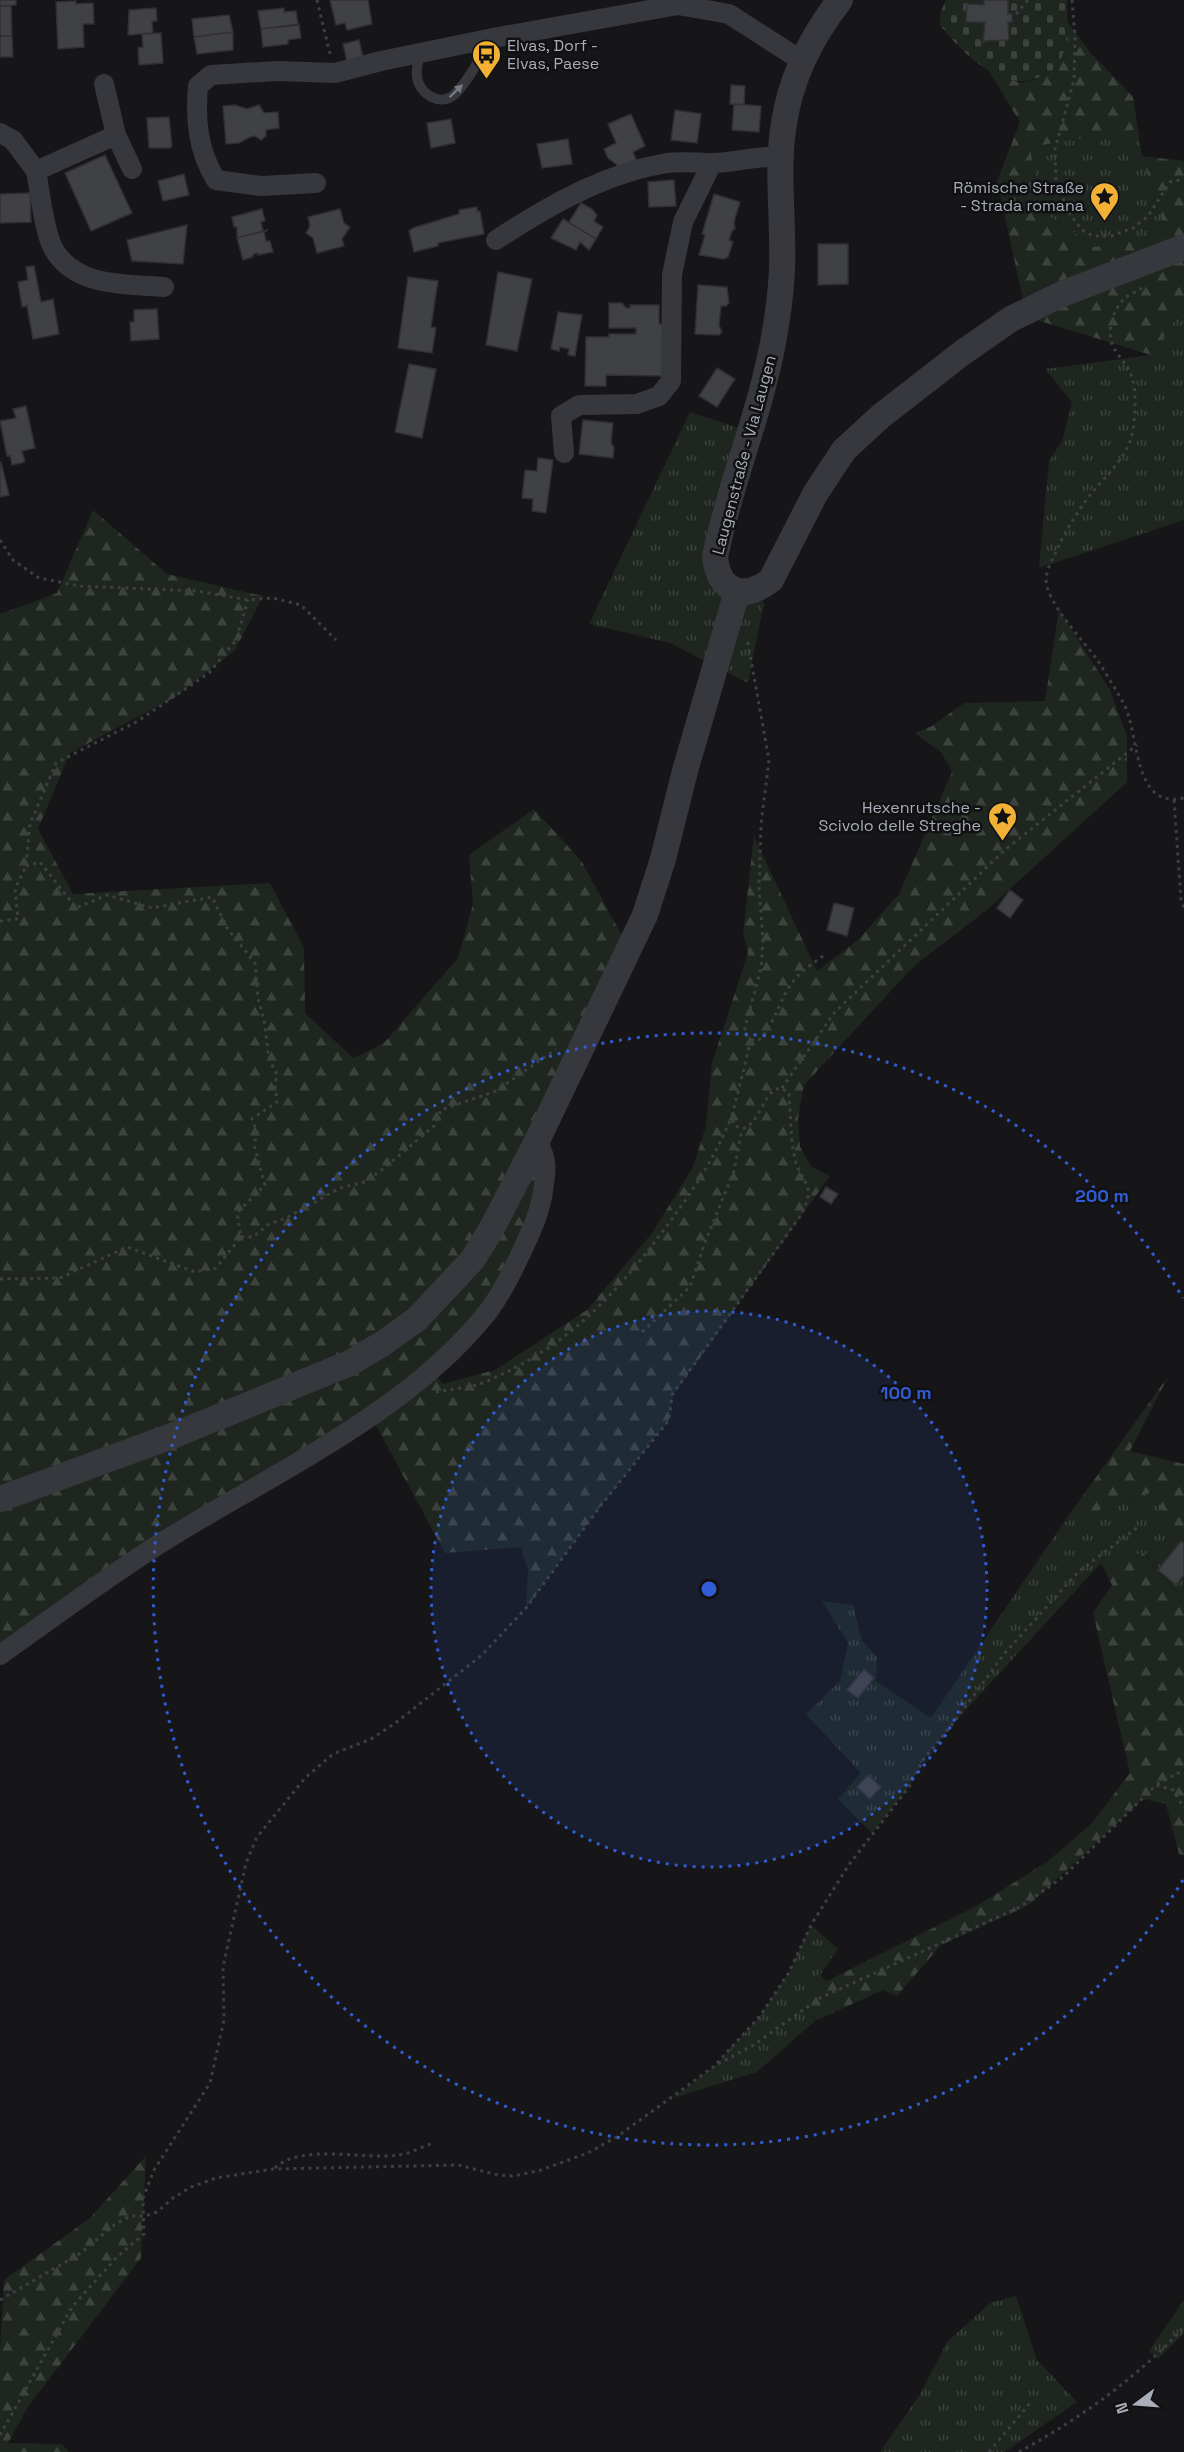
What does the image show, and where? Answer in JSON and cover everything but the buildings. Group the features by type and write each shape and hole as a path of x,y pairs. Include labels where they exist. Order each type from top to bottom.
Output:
{"street":[{"name":"Laugenstraße - Via Laugen","path":"737,592 720,578 715,557 760,404 774,336 782,269 781,157 784,123 791,92 802,61 826,18 840,0"},
{"path":"316,183 261,186 216,180 204,161 196,112 198,86 211,75 279,71 335,74 421,52 678,5 729,14 802,61"},
{"path":"104,84 116,135 132,169"},
{"path":"0,133 13,140 36,171 52,247 73,271 107,283 165,286"},
{"path":"36,171 116,135"},
{"path":"496,240 541,211 605,180 666,163 694,161 712,163 767,156 781,157"},
{"path":"564,453 561,416 579,405 637,404 659,396 671,381 672,275 683,222 712,163"},
{"path":"0,1499 219,1417 350,1363 382,1344 417,1318 473,1259 492,1228 535,1145 645,915 663,860 685,771 737,592 759,590 771,580 814,494 844,450 880,416 962,353 1011,320 1062,294 1184,247"},
{"path":"0,1655 163,1542 358,1425 422,1378 460,1344 487,1313 513,1270 537,1218 543,1193 544,1155 541,1148 535,1145"}],"lane":[{"path":"421,52 417,65 417,78 422,90 432,99 443,99 453,96 461,87 493,38"}],"path":[{"path":"317,0 335,74"},
{"path":"1016,14 1028,0"},
{"path":"1072,0 1075,37 1074,80 1055,149 1056,182 1069,213 1082,230 1093,236 1111,236 1133,228 1148,216 1170,182 1184,179"},
{"path":"1142,288 1122,300 1110,324 1111,345 1126,363 1132,376 1135,414 1132,434 1125,452 1078,512 1063,537 1046,574 1049,594 1099,662 1125,706 1144,779 1151,790 1161,798 1174,800 1184,798"},
{"path":"0,540 14,560 39,578 80,586 197,591 248,600 273,598 301,604 336,640"},
{"path":"0,921 18,919 15,889 26,866 30,824 56,763 138,721 209,673 236,640 248,600"},
{"path":"729,618 739,620 747,634 769,760 761,824 759,888 763,940 761,969 745,1027 745,1034 751,1040 759,1040 766,1033 791,984 824,955"},
{"path":"742,1129 755,1122 770,1094 782,1088 834,1013 1006,849 1137,745"},
{"path":"1174,800 1181,899 1184,908"},
{"path":"0,1279 60,1278 127,1247 195,1272 216,1268 241,1237 237,1213 265,1185 254,1145 256,1133 252,1119 277,1102 275,1086 277,1074 269,1060 264,1019 258,999 255,963 227,928 212,897 152,908 107,895 76,908 40,862 26,866"},
{"path":"241,1237 253,1237 269,1224 286,1218 340,1188 365,1182 434,1126 441,1110 496,1091 547,1053 576,1039 586,1037"},
{"path":"422,1378 434,1392 482,1383 561,1340 596,1311 638,1265 718,1151 732,1116 751,1040"},
{"path":"0,2435 72,2307 117,2257 144,2234 143,2198 154,2170 210,2083 224,2020 223,1967 246,1863 257,1837 305,1778 333,1754 371,1738 394,1724 482,1655 526,1608 599,1508 669,1420 672,1395 801,1215 808,1199 808,1187 796,1164 792,1144 789,1094 782,1088"},
{"path":"732,1116 734,1125 742,1129"},
{"path":"642,1332 690,1287 704,1245 734,1171 742,1129"},
{"path":"716,2065 760,2016 788,1974 811,1925 848,1866 909,1787 923,1760 1005,1653 1078,1572 1137,1527"},
{"path":"0,2300 81,2253 114,2225 130,2216 145,2216 157,2212 173,2198 191,2187 216,2178 273,2169 458,2165 498,2175 514,2176 541,2170 588,2153 618,2136 716,2065 752,2046 820,1998 1020,1907 1063,1877 1156,1785 1178,1773 1184,1773"},
{"path":"1156,1785 1173,1790 1184,1808"},
{"path":"273,2169 280,2162 302,2156 399,2155 433,2143"},
{"path":"1019,2452 1121,2386 1184,2328"},
{"path":"989,2452 1030,2403"}],"green space":[{"path":"946,0 1067,0 1067,36 1060,61 1052,70 1029,81 1015,81 986,69 972,59 940,25 940,14"},
{"path":"1067,21 1090,52 1133,97 1138,129 1030,147 1040,210 1095,247 1166,234 1142,156 1184,161 1184,306 1151,355 1027,317 997,181 1020,122 988,70 1020,83 1035,80 1055,68 1064,48"},
{"path":"1138,129 1142,156 1166,234 1095,247 1040,210 1030,146"},
{"path":"1184,306 1184,520 1039,568 1049,461 1062,441 1072,402 1045,369 1151,355"},
{"path":"690,412 754,433 722,561 734,578 764,602 748,683 670,643 589,624"},
{"path":"93,510 167,574 263,596 235,650 175,697 70,753 38,829 73,894 270,883 304,948 305,1013 353,1058 383,1044 458,958 473,904 469,855 534,809 582,862 620,932 636,954 551,1135 551,1179 542,1223 497,1318 435,1375 443,1384 495,1370 587,1310 652,1233 693,1167 706,1126 712,1063 748,953 743,933 754,836 817,971 858,940 899,894 952,772 941,752 915,733 932,726 964,703 1045,701 1059,610 1110,690 1127,736 1127,782 988,909 914,966 804,1085 798,1118 800,1147 811,1166 830,1176 673,1395 669,1420 599,1508 526,1608 528,1570 521,1547 445,1553 370,1414 0,1655 0,614 57,593"},
{"path":"1169,1375 1130,1451 1184,1464 1184,1533 1164,1522 1156,1491 1064,1522"},
{"path":"1157,1491 1164,1522 1184,1533 1184,1599 1144,1553 1101,1563 951,1726 923,1760 909,1787 872,1833 838,1799 861,1773 806,1714 840,1681 848,1643 822,1601 853,1605 862,1641 877,1657 876,1681 931,1718 1064,1522"},
{"path":"1143,1553 1184,1599 1184,1855 1179,1854 1166,1804 1143,1799 1029,1905 941,1945 897,1996 883,1990 817,2020 800,2006 827,1981 975,1907 1048,1861 1093,1822 1130,1773 1093,1613 1112,1585 1101,1563"},
{"path":"811,1925 838,1949 820,1975 827,1981 800,2006 816,2020 757,2072 673,2098 716,2065 760,2016 788,1974"},
{"path":"146,2156 141,2258 28,2407 8,2443 62,2444 69,2452 0,2452 0,2349 4,2280 90,2218"},
{"path":"1016,2296 1037,2360 1077,2402 1005,2452 880,2452 919,2396 947,2342 990,2303"},
{"path":"1184,2300 1184,2333 1158,2359 1149,2351"}],"place":[{"name":"Elvas, Dorf - Elvas, Paese","path":"486,80"},
{"name":"Römische Straße - Strada romana","path":"1105,222"},
{"name":"Hexenrutsche - Scivolo delle Streghe","path":"1002,842"}]}
